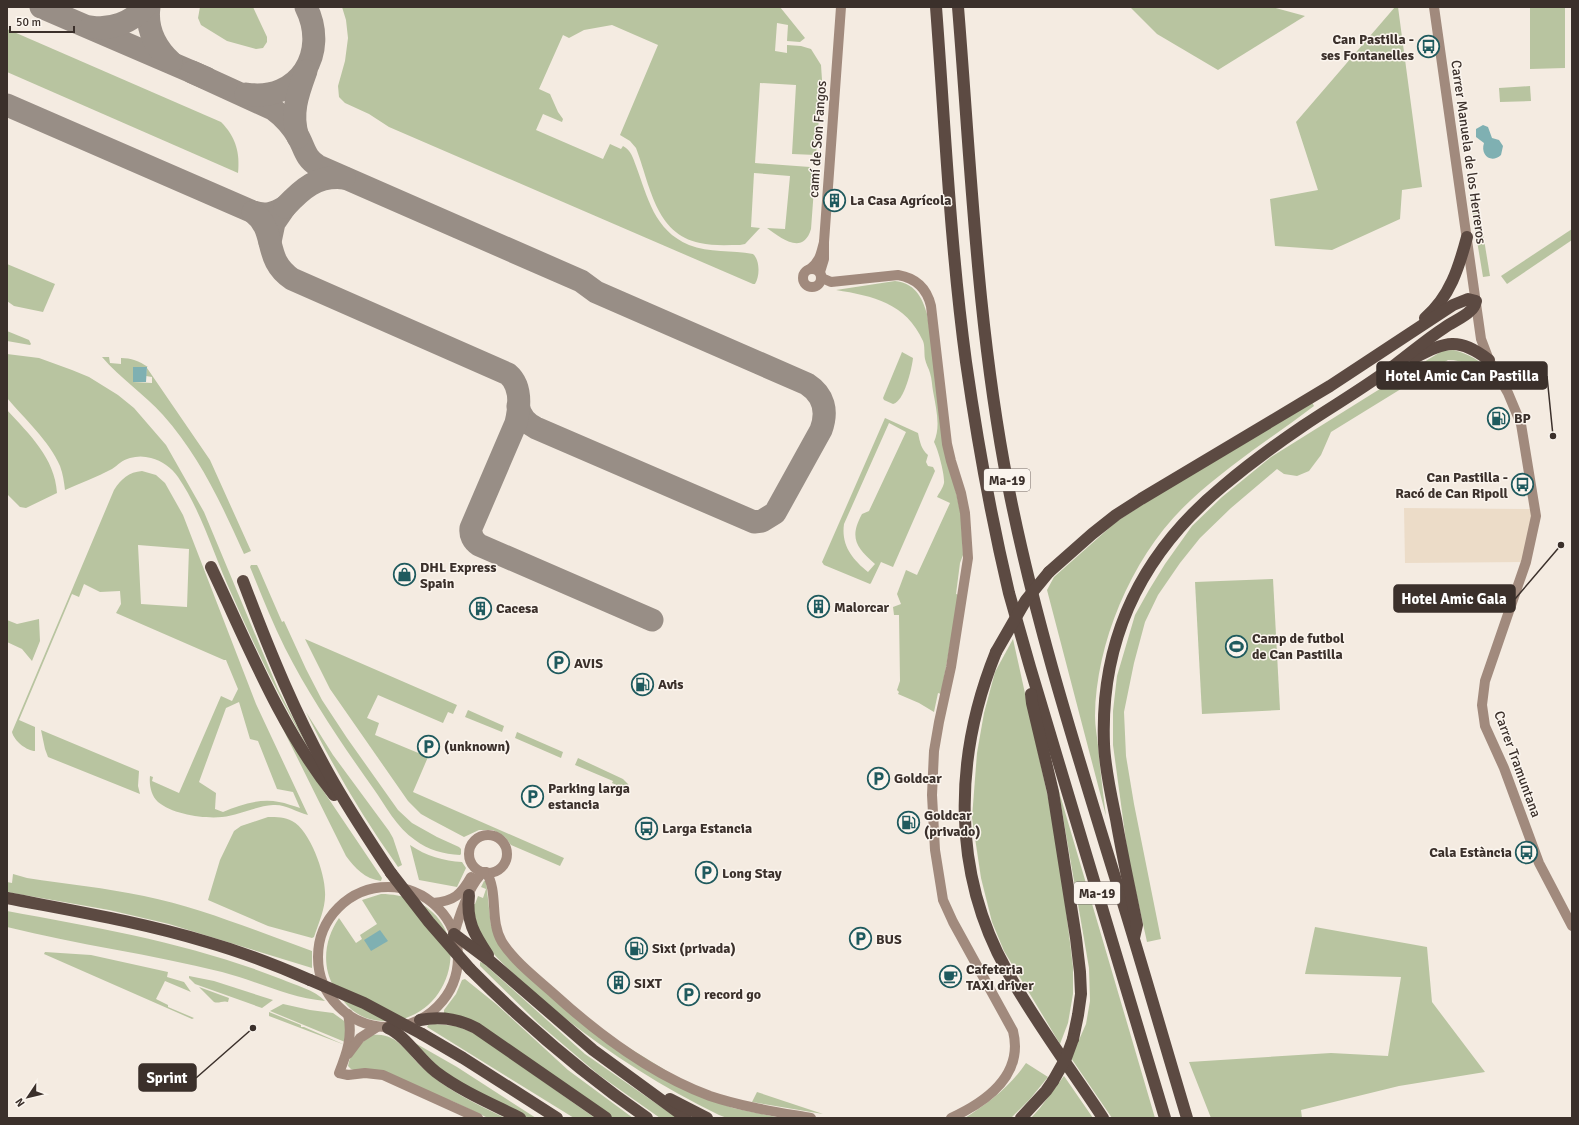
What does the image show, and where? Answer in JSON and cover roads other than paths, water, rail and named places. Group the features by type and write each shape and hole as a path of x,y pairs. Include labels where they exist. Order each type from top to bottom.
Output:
{"highway":[{"name":"Ma-19","path":"936,7 955,261 967,369 980,454 991,509 1010,594 1030,667 1165,1118"},
{"name":"Ma-19","path":"958,7 980,291 991,382 1008,482 1021,545 1043,634 1187,1118"},
{"path":"1390,347 1430,314 1444,296 1458,269 1467,237"},
{"path":"1103,1118 1035,1018 1006,971 989,934 971,872 964,812 968,752 979,698 996,652 1026,600 1049,572 1116,515 1330,386 1460,301 1468,299 1476,301 1475,306 1470,311 1384,373 1275,445 1223,486 1196,510 1167,542 1144,577 1122,622 1113,649 1108,674 1104,710 1104,746 1110,788 1137,925 1134,938"},
{"path":"1384,373 1432,348 1448,344 1466,345 1490,360"},
{"path":"211,567 244,640 289,726 319,776 367,836"},
{"path":"243,581 265,641 290,698 333,782 392,873 429,922 470,969 554,1048 600,1085 647,1118"},
{"path":"1021,1118 1046,1091 1066,1058 1073,1039 1081,994 1080,972 1071,903 1053,792 1032,703 1030,667"},
{"path":"469,895 468,912 471,926 479,941 498,969"},
{"path":"7,898 141,925 205,941 274,964 364,1003 422,1034 463,1058 557,1118"},
{"path":"454,934 471,945 568,1029 632,1079 686,1118"},
{"path":"420,1020 432,1018 455,1019 476,1028 606,1118"},
{"path":"383,1028 399,1035 424,1062 444,1078 520,1118"},
{"path":"632,1079 707,1118"}],"street":[{"name":"camí de Son Fangos","path":"810,269 820,258 824,242 841,7"},
{"name":"Carrer Manuela de los Herreros","path":"1434,7 1476,301"},
{"path":"824,242 825,256 820,270 820,275 820,281 819,284 813,287 807,286 802,279 804,272 810,269 816,270 820,275 831,282 898,275 908,277 916,282 926,293 931,306 947,444 965,513 968,540 967,569 951,667 939,722 934,758 932,795 935,850 944,900 953,922 1013,1031 1016,1046 1014,1061 1003,1081 979,1102 951,1118"},
{"name":"Carrer Tramuntana","path":"1476,301 1481,338 1490,360 1508,393 1521,424 1536,516 1526,562 1485,680 1482,705 1485,726 1504,768 1538,863 1572,926"},
{"path":"433,903 446,901 458,896 466,887 472,874 472,863 469,853 472,843 480,836 490,835 500,840 505,848 506,857 494,878 492,886 494,922 498,933 506,948 562,1002 605,1035 660,1072 703,1093 747,1106 811,1118"},
{"path":"472,863 478,870 485,872 495,871 500,868"},
{"path":"485,872 492,886"},
{"path":"454,934 460,915 469,895 478,878 485,872"},
{"path":"345,1057 360,1038 383,1028 404,1026 420,1020 445,998 456,974 459,958 458,949 454,934 447,919 433,903 415,891 396,886 374,888 349,899 333,914 325,928 321,940 320,965 324,984 337,1005 358,1021 383,1028"},
{"path":"348,1014 351,1029 345,1057 339,1073 348,1075 365,1073 383,1075 478,1118"}],"water":[{"path":"1483,125 1488,127 1492,138 1499,140 1503,146 1501,155 1497,158 1494,159 1487,157 1483,147 1484,143 1476,137 1476,129"},
{"path":"133,367 147,367 146,382 133,382"},
{"path":"380,930 388,941 371,951 364,940"}],"place":[{"name":"Can Pastilla - ses Fontanelles","path":"1429,47"},
{"name":"La Casa Agrícola","path":"835,200"},
{"name":"BP","path":"1498,418"},
{"name":"Hotel Amic Can Pastilla","path":"1553,436"},
{"name":"Can Pastilla - Racó de Can Ripoll","path":"1523,485"},
{"name":"Hotel Amic Gala","path":"1561,545"},
{"name":"DHL Express Spain","path":"404,575"},
{"name":"Malorcar","path":"819,607"},
{"name":"Cacesa","path":"480,608"},
{"name":"Camp de futbol de Can Pastilla","path":"1237,646"},
{"name":"AVIS","path":"559,663"},
{"name":"Avis","path":"642,684"},
{"name":"(unknown)","path":"428,746"},
{"name":"Goldcar","path":"879,778"},
{"name":"Parking larga estancia","path":"532,796"},
{"name":"Goldcar (privado)","path":"909,823"},
{"name":"Larga Estancia","path":"646,828"},
{"name":"Cala Estància","path":"1527,852"},
{"name":"Long Stay","path":"707,873"},
{"name":"BUS","path":"860,939"},
{"name":"Sixt (privada)","path":"636,948"},
{"name":"Cafeteria TAXI driver","path":"951,977"},
{"name":"SIXT","path":"619,983"},
{"name":"record go","path":"689,994"},
{"name":"Sprint","path":"253,1028"}]}
